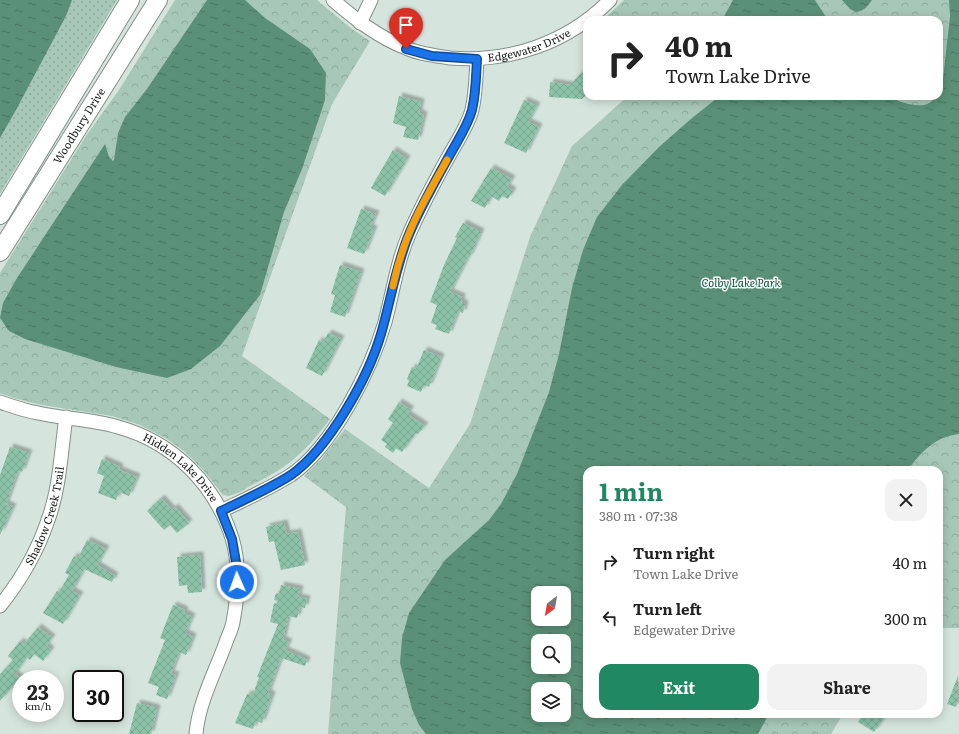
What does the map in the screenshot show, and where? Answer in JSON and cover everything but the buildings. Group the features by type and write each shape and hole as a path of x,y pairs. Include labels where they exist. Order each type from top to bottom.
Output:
{"main road":[{"name":"Woodbury Drive","path":"0,215 130,0"},
{"name":"Woodbury Drive","path":"0,252 158,0"}],"street":[{"name":"Edgewater Drive","path":"333,0 360,23 382,36 406,49 432,56 477,59 502,57 529,50 557,39 583,23"},
{"path":"360,23 371,0"},
{"name":"Edgewater Drive","path":"591,16 610,0"},
{"path":"221,511 270,487 292,474 310,458 326,439 348,406 377,347 400,259 409,234 419,211 463,130 471,112 476,92 477,59"},
{"name":"Hidden Lake Drive","path":"0,402 38,413 118,426 142,435 164,447 181,460 207,488 221,511 232,539 237,568 237,597 233,624 209,682 201,708 196,734"},
{"name":"Shadow Creek Trail","path":"0,606 21,575 37,546 49,519 57,485 66,417"}],"green space":[{"path":"0,0 117,0 0,194"},
{"path":"175,0 317,0 352,29 370,41 332,104 242,356 330,419 305,449 287,464 266,478 229,496 223,495 204,471 185,452 167,439 140,425 112,416 42,405 0,393 0,273 86,136 119,90"},
{"name":"Colby Lake Park","path":"624,0 959,0 959,628 943,628 943,466 583,466 583,718 841,718 831,734 328,734 346,507 304,476 321,459 345,429 429,488 470,424 530,237 572,146 624,100 943,100 943,16 607,16"}],"water":[{"path":"0,0 72,0 66,16 0,138"},
{"path":"207,0 245,0 265,18 310,49 326,73 325,100 302,169 284,212 260,295 220,346 191,369 167,378 116,367 25,339 9,331 0,318 3,303 17,278 105,144 109,157 113,161 114,160 118,133 125,117 147,89"},
{"path":"733,0 815,0 825,16 724,16"},
{"path":"842,0 872,0 869,5 861,11 856,12 850,9"},
{"name":"Colby Lake Park","path":"949,0 959,0 959,434 942,438 929,446 910,466 583,466 583,718 767,718 758,734 426,734 419,725 412,709 400,663 402,638 409,613 445,560 489,520 501,504 517,474 549,392 559,354 572,288 583,250 597,217 622,185 659,147 715,100 898,100 915,105 925,105 933,100 943,100 943,79 950,16"}],"slow traffic":[{"path":"393,286 400,259 409,234 419,211 447,160"}],"route":[{"path":"237,582 237,568 232,539 221,511 270,487 292,474 310,458 326,439 348,406 377,347 400,259 409,234 419,211 463,130 471,112 476,92 477,59 432,56 406,49"}]}
